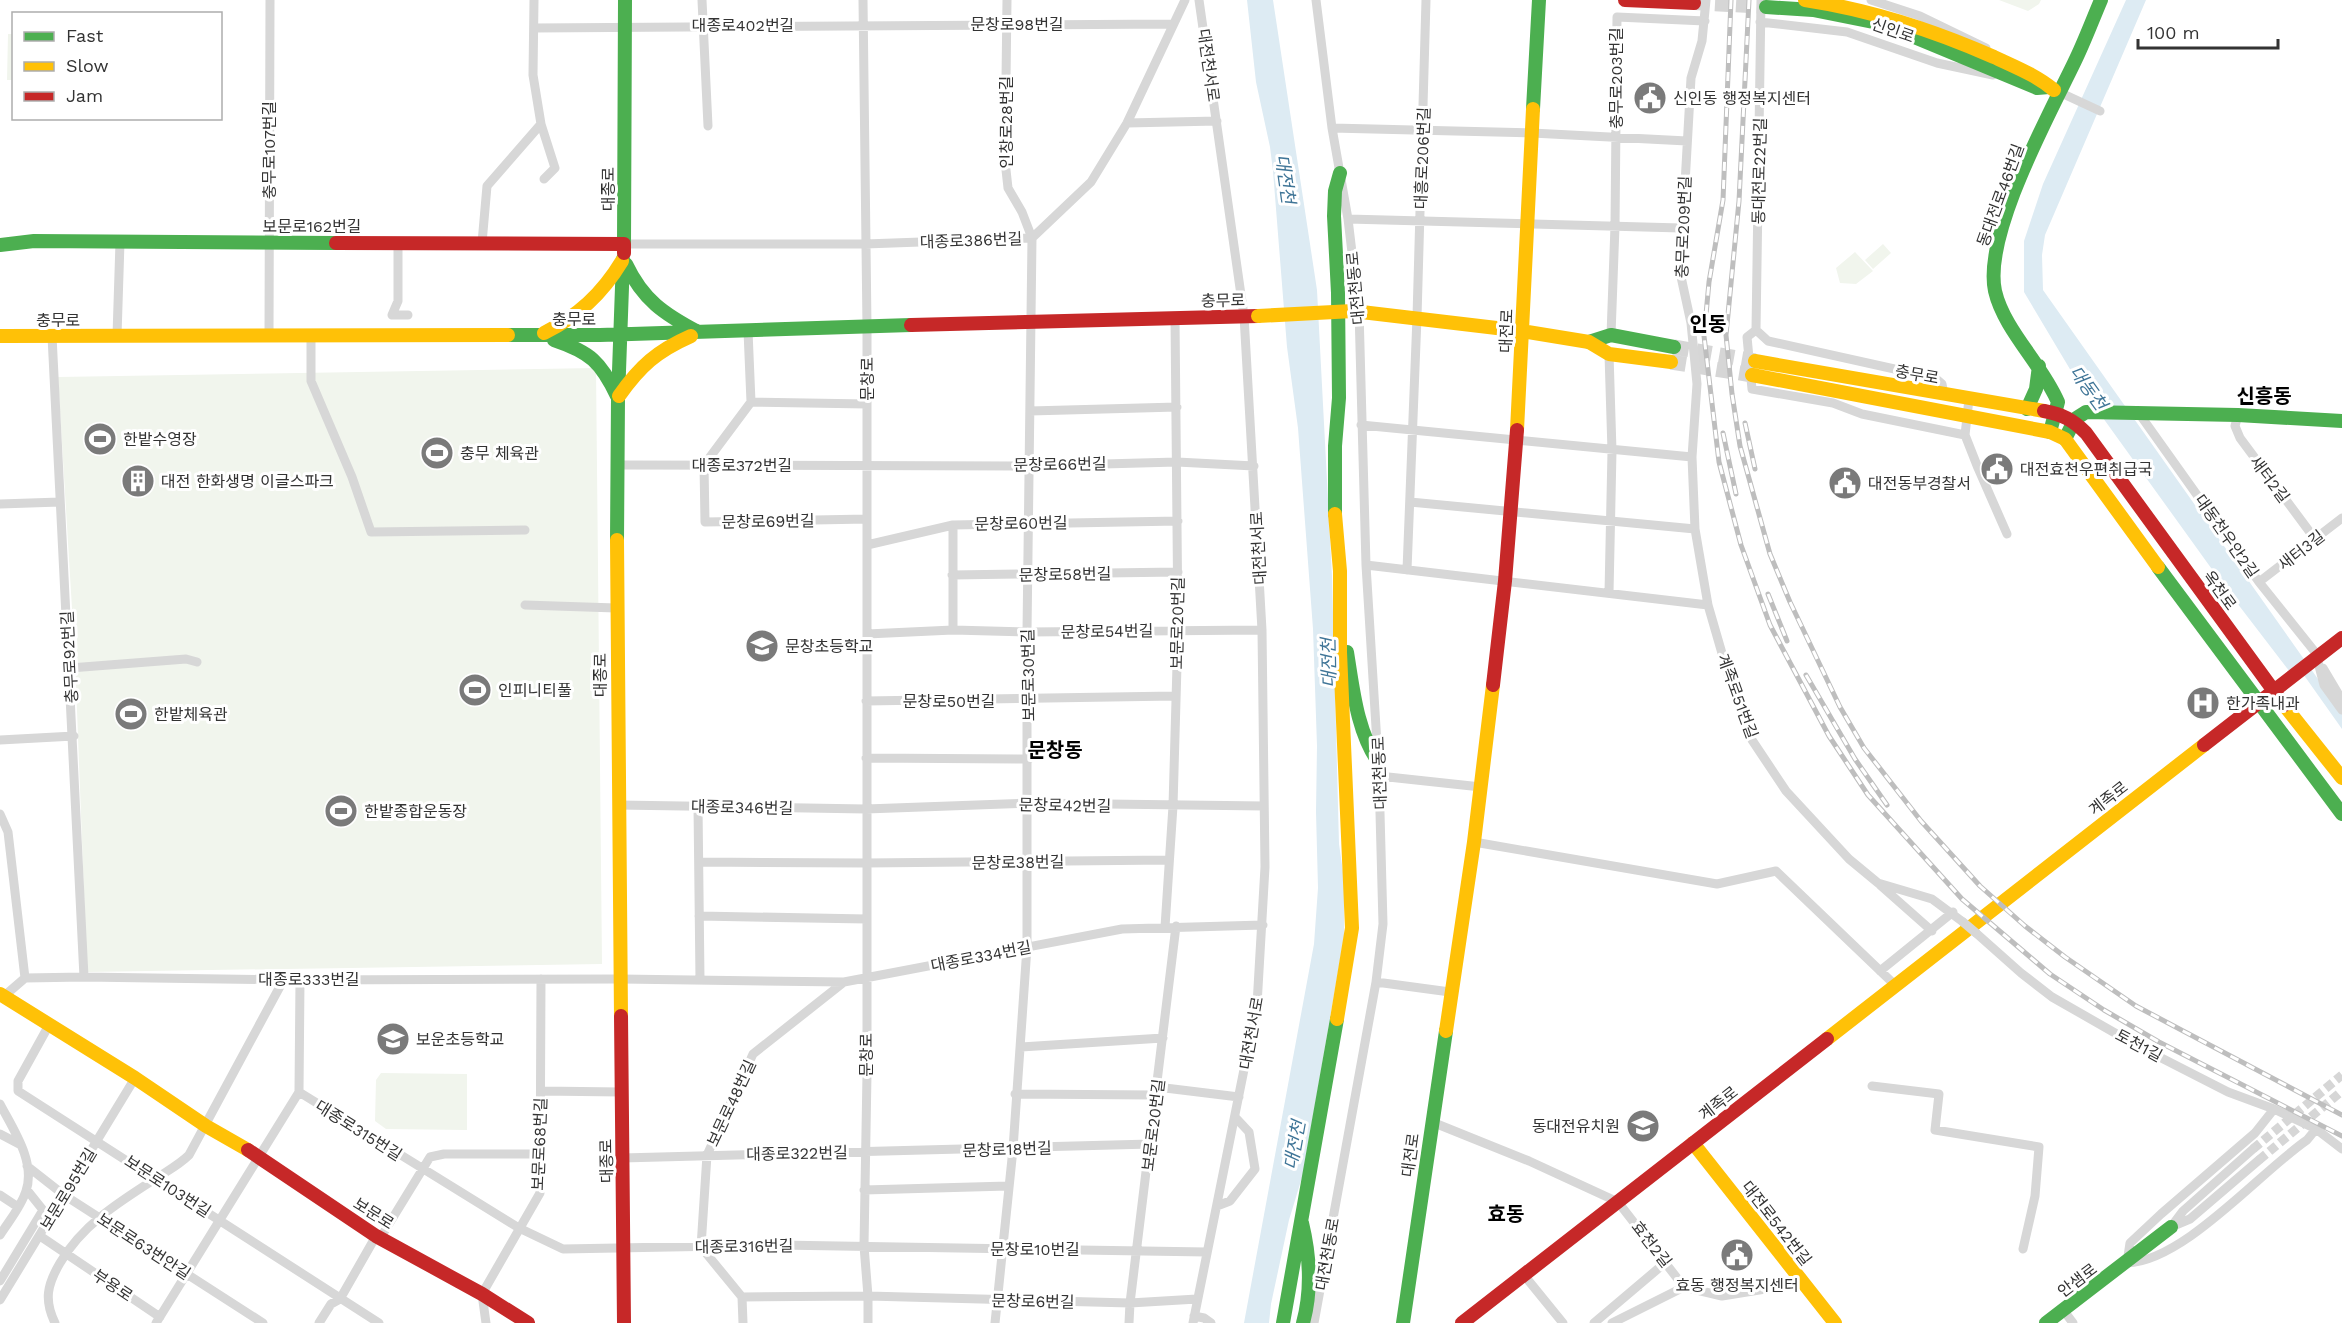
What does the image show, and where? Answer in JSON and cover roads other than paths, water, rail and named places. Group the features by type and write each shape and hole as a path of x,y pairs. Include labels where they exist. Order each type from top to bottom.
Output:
{"main road":[{"name":"대종로","path":"624,1323 616,608 618,399 624,244 625,0"},
{"name":"대전로","path":"1405,1321 1450,992 1474,842 1505,581 1517,441 1526,222 1539,0"},
{"path":"1625,0 1700,2"},
{"name":"신인로","path":"1805,0 1863,9 1934,33 2015,72 2037,88 2058,92"},
{"name":"동대전로46번길","path":"2057,413 2058,402 2055,393 2012,326 1995,290 1994,260 1998,240 2021,179 2058,92 2102,0"},
{"name":"신인로","path":"1764,3 1883,24 2015,72"},
{"path":"1283,1323 1352,928 1339,612 1340,571 1334,510 1335,446 1339,398 1338,292 1334,216 1335,191 1341,173"},
{"name":"보문로162번길","path":"0,245 34,241 624,244"},
{"path":"623,259 633,281 645,297 665,313 699,333"},
{"path":"539,335 571,319 592,303 609,283 623,259"},
{"name":"충무로","path":"0,336 622,335 1356,311 1522,331 1589,342 1609,354 1671,362"},
{"path":"539,335 581,348 594,358 603,368 618,399 650,358 667,346 699,333"},
{"name":"충무로","path":"1589,342 1611,335 1674,347"},
{"name":"충무로","path":"1755,361 2057,413 2073,420"},
{"path":"2027,409 2036,389 2038,366"},
{"name":"충무로","path":"1752,375 2050,432 2066,439"},
{"path":"2342,421 2238,415 2091,412 2080,413 2073,420 2066,439 2342,814"},
{"path":"2050,432 2057,413"},
{"name":"옥천로","path":"2073,420 2086,433 2273,691 2342,778"},
{"path":"1339,612 1369,749 1379,770"},
{"name":"계족로","path":"1462,1323 2342,638"},
{"name":"보문로","path":"2,995 135,1077 206,1126 259,1156 378,1236 482,1294 528,1323"},
{"name":"대전로542번길","path":"1693,1143 1835,1323"},
{"path":"1300,1218 1308,1247 1313,1307 1303,1323"},
{"name":"안샘로","path":"2046,1323 2171,1227"}],"street":[{"name":"충무로107번길","path":"269,336 270,0"},
{"path":"534,0 534,75 541,124 555,168 544,179"},
{"path":"702,0 708,126"},
{"name":"문창로","path":"863,0 867,327 867,978 864,1246 868,1323"},
{"name":"인창로28번길","path":"1007,0 1005,161 1008,188 1022,212 1032,238"},
{"name":"대종로386번길","path":"624,244 865,244 1032,238 1091,182 1126,123 1185,0"},
{"name":"대전천서로","path":"1193,1319 1257,1005 1265,867 1262,630 1254,466 1251,316 1217,121 1199,0"},
{"name":"대전천동로","path":"1314,1323 1313,1307 1376,982 1383,924 1379,770 1366,565 1356,311 1348,219 1332,128 1316,0"},
{"name":"대흥로206번길","path":"1417,317 1426,0"},
{"name":"신인로","path":"1871,0 1949,28 2015,72"},
{"name":"충무로209번길","path":"1698,384 1691,323 1680,272 1691,78 1706,21 1700,2"},
{"name":"동대전로22번길","path":"1756,330 1760,22 1764,3"},
{"name":"충무로203번길","path":"1611,335 1615,226 1617,17 1706,21"},
{"name":"신인로","path":"1760,22 1847,32 1937,63 2015,72"},
{"name":"문창로98번길","path":"862,25 1172,24"},
{"name":"대종로402번길","path":"625,26 862,25"},
{"path":"534,28 625,26"},
{"path":"2058,92 2100,111"},
{"path":"1126,123 1217,121"},
{"path":"482,243 487,186 541,124"},
{"path":"1332,128 1532,133 1616,139"},
{"name":"충무로203번길","path":"1616,139 1687,141"},
{"path":"1348,219 1526,222 1681,228"},
{"path":"1030,321 1032,238"},
{"path":"117,336 120,242"},
{"path":"398,243 398,301 392,315 408,315"},
{"path":"1407,570 1417,317"},
{"name":"보문로20번길","path":"1165,927 1173,806 1178,630 1175,318"},
{"name":"보문로30번길","path":"995,1323 1013,1149 1027,947 1030,321"},
{"path":"1944,395 1942,384 1935,378 1768,341 1756,330 1747,337 1752,388 1833,403 1862,414 1965,435"},
{"path":"704,465 751,402 748,331"},
{"name":"충무로92번길","path":"52,336 74,736 84,977"},
{"path":"311,336 311,381 352,477 371,532 525,530"},
{"path":"1609,354 1612,451 1609,593"},
{"name":"계족로51번길","path":"1698,384 1692,457 1695,529 1708,605 1728,674 1752,740 1786,791 1849,860 1878,883 1932,899 1953,912"},
{"path":"1969,399 1965,435 2007,534"},
{"path":"751,402 867,404"},
{"path":"1030,411 1177,408"},
{"name":"대동천우안2길","path":"2138,412 2315,660"},
{"name":"새터2길","path":"2238,415 2235,426 2240,438 2315,539"},
{"path":"1361,425 1692,457"},
{"name":"문창로66번길","path":"866,464 1030,466 1177,462 1254,466"},
{"name":"대종로372번길","path":"618,465 866,464"},
{"name":"문창로69번길","path":"704,465 705,522 867,519"},
{"path":"0,504 60,502"},
{"path":"1410,502 1695,529"},
{"name":"새터3길","path":"2259,582 2342,518"},
{"name":"문창로60번길","path":"867,545 953,525 1178,521"},
{"path":"953,525 953,630"},
{"path":"1366,565 1708,605"},
{"name":"문창로58번길","path":"952,575 1178,572"},
{"path":"525,605 616,608"},
{"name":"문창로54번길","path":"867,634 953,630 1028,632 1262,630"},
{"path":"70,668 186,659 197,662"},
{"path":"2315,660 2342,700"},
{"path":"2315,660 2324,685 2342,710"},
{"name":"문창로50번길","path":"866,701 1175,696"},
{"path":"0,740 74,736"},
{"path":"866,758 1029,759"},
{"path":"1379,770 1481,788"},
{"name":"문창로42번길","path":"866,809 1029,803 1264,806"},
{"name":"대종로346번길","path":"618,805 866,809"},
{"path":"698,806 700,980"},
{"path":"0,814 8,832 26,978 2,995"},
{"path":"1474,842 1717,884 1776,871 1895,985"},
{"name":"문창로38번길","path":"866,863 1169,861"},
{"path":"699,862 866,863"},
{"path":"1878,883 1932,931"},
{"path":"1880,971 1953,912"},
{"name":"토천1길","path":"1953,912 2021,973 2052,997 2136,1045 2228,1092 2274,1109 2316,1129 2342,1149"},
{"path":"699,916 867,919"},
{"name":"대종로334번길","path":"621,979 844,982 1122,929 1263,925"},
{"name":"보문로20번길","path":"1130,1323 1130,1303 1176,926"},
{"name":"대종로333번길","path":"26,978 621,979"},
{"path":"55,1323 47,1307 47,1295 53,1274 65,1253 77,1238 99,1218 155,1178 180,1164 189,1155 284,979"},
{"name":"보문로68번길","path":"482,1294 540,1193 541,979"},
{"name":"대종로315번길","path":"300,980 299,1092 519,1228 563,1249 624,1248"},
{"name":"보문로48번길","path":"701,1247 707,1155 753,1054 844,982"},
{"path":"1376,982 1450,992"},
{"name":"보문로103번길","path":"49,1025 18,1081 18,1090 379,1323"},
{"path":"1021,1047 1163,1038"},
{"name":"보문로95번길","path":"0,1300 135,1077"},
{"path":"1872,1086 1939,1094 1935,1130 2039,1147 2035,1196 2023,1249"},
{"path":"541,1091 621,1092"},
{"path":"1016,1094 1156,1091 1239,1097"},
{"name":"부용로","path":"40,1236 158,1320 299,1092"},
{"path":"0,1104 21,1145 27,1166 27,1190 0,1235"},
{"path":"2274,1109 2255,1133 2130,1243 2127,1263 2143,1262 2183,1242 2307,1140 2316,1129"},
{"path":"1217,1206 1230,1201 1259,1170 1249,1132 1235,1118"},
{"path":"1432,1122 1529,1161 1618,1202"},
{"path":"0,1134 21,1145"},
{"name":"문창로18번길","path":"864,1153 1151,1144"},
{"path":"2171,1227 2183,1210 2253,1149"},
{"name":"대종로322번길","path":"622,1158 864,1153"},
{"path":"320,1323 331,1304 340,1299 430,1157 444,1154 541,1154"},
{"path":"2171,1227 2190,1219 2259,1160"},
{"name":"보문로63번안길","path":"27,1166 64,1195 263,1323"},
{"path":"864,1190 1008,1186"},
{"path":"0,1281 43,1210 27,1190"},
{"path":"0,1196 18,1207"},
{"name":"효천2길","path":"1618,1202 1684,1287"},
{"name":"문창로10번길","path":"864,1246 1207,1252"},
{"name":"대종로316번길","path":"624,1248 864,1246"},
{"path":"701,1247 742,1297 743,1323"},
{"path":"1594,1323 1666,1262"},
{"path":"1524,1275 1563,1323"},
{"path":"1612,1323 1684,1287 1722,1296 1804,1283"},
{"path":"482,1294 486,1323"},
{"path":"742,1297 868,1296"},
{"name":"문창로6번길","path":"868,1296 1130,1303 1197,1299"},
{"path":"2064,1311 2073,1323"},
{"path":"1193,1319 1204,1318 1211,1323"}],"water":[{"name":"대전천","path":"1247,0 1273,0 1317,290 1332,576 1339,844 1344,879 1344,937 1303,1174 1289,1220 1269,1323 1244,1323 1314,944 1318,888 1317,746 1313,629 1298,428 1287,347 1273,171 1256,82"},
{"name":"대동천","path":"2126,0 2146,0 2045,235 2042,255 2043,290 2342,713 2342,729 2301,671 2290,672 2224,586 2080,386 2024,292 2024,241 2043,184"}],"tunnel":[{"path":"1694,3 1766,7"},
{"path":"1674,347 1755,361"},
{"path":"1671,362 1752,375"},
{"path":"2253,1149 2342,1075"},
{"path":"2259,1160 2342,1091"}],"railway":[{"path":"1731,0 1723,200 1709,282 1704,336 1719,462 1741,545 1770,625 1829,736 1868,795 1962,899 2050,974 2104,1010 2159,1042 2342,1136"},
{"path":"1749,0 1739,201 1726,335 1732,394 1740,446 1770,554 1840,707 1864,748 1921,821 1980,886 2025,926 2136,1006 2342,1115"},
{"path":"1745,423 1755,469"},
{"path":"1723,433 1736,494"},
{"path":"1768,594 1787,641"},
{"path":"1806,675 1855,759 1887,805"}],"place":[{"name":"신인동 행정복지센터","path":"1650,98"},
{"name":"한밭수영장","path":"100,439"},
{"name":"충무 체육관","path":"437,453"},
{"name":"대전효천우편취급국","path":"1997,469"},
{"name":"대전 한화생명 이글스파크","path":"138,481"},
{"name":"대전동부경찰서","path":"1845,483"},
{"name":"문창초등학교","path":"762,646"},
{"name":"인피니티풀","path":"475,690"},
{"name":"한가족내과","path":"2203,703"},
{"name":"한밭체육관","path":"131,714"},
{"name":"한밭종합운동장","path":"341,811"},
{"name":"보운초등학교","path":"393,1039"},
{"name":"동대전유치원","path":"1643,1126"},
{"name":"효동 행정복지센터","path":"1737,1255"}],"district":[{"name":"인동","path":"1708,324"},
{"name":"신흥동","path":"2264,396"},
{"name":"문창동","path":"1055,750"},
{"name":"효동","path":"1506,1214"}]}
